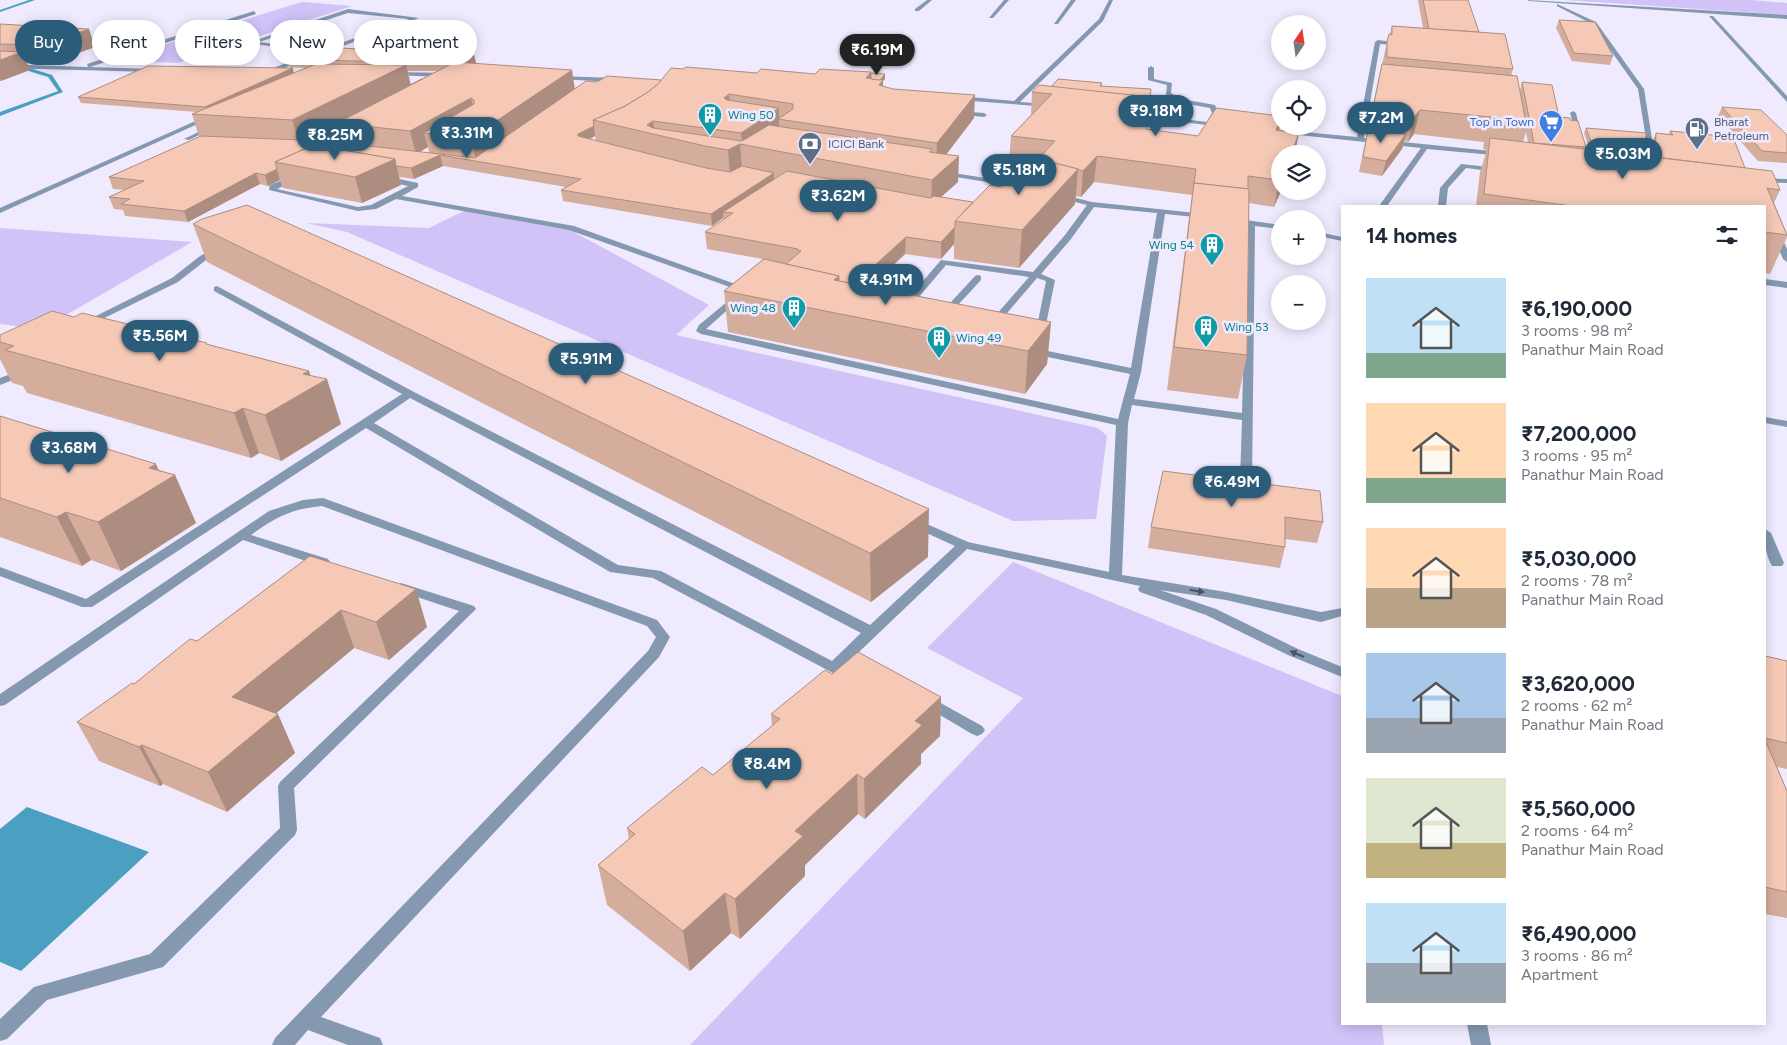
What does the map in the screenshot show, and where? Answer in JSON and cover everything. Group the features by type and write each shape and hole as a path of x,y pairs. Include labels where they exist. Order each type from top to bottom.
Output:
{"street":[{"path":"917,10 930,0"},
{"path":"992,16 1007,0"},
{"path":"1056,23 1074,0"},
{"path":"1016,102 1101,20 1111,0"},
{"path":"1529,0 1787,17"},
{"path":"1553,2 1594,22 1641,89 1649,139 1648,168"},
{"path":"348,11 416,18 323,51 250,43 348,11"},
{"path":"77,69 254,14"},
{"path":"1711,17 1787,100"},
{"path":"1360,141 1378,42 1416,45"},
{"path":"267,72 286,65"},
{"path":"0,66 162,70"},
{"path":"1151,68 1151,80 1170,84 1168,94 1179,101 1213,106 1215,113 1210,124"},
{"path":"258,72 293,72"},
{"path":"387,73 453,76"},
{"path":"429,84 443,75"},
{"path":"582,90 597,79"},
{"path":"590,84 551,81 625,80"},
{"path":"1372,82 1382,83"},
{"path":"949,97 1055,107"},
{"path":"948,112 984,115"},
{"path":"1573,113 1583,146"},
{"path":"1123,114 1228,126"},
{"path":"0,211 213,115"},
{"path":"199,143 190,142 187,139 223,123"},
{"path":"1304,135 1508,155"},
{"path":"1384,205 1425,147"},
{"path":"1442,205 1444,188 1464,166 1502,171"},
{"path":"1638,168 1658,170"},
{"path":"306,172 273,187 272,190 358,209 373,207 414,187 415,184 377,176"},
{"path":"936,172 1032,188"},
{"path":"1749,180 1787,180"},
{"path":"1008,191 1014,184"},
{"path":"1049,193 1092,204 1214,217"},
{"path":"395,197 571,228 750,291 702,327 701,331 1122,424"},
{"path":"985,333 1068,237 1092,204"},
{"path":"1115,578 1122,424 1136,372 1161,211"},
{"path":"1766,211 1787,259"},
{"path":"1223,218 1271,225"},
{"path":"1224,486 1240,488 1246,481 1251,222"},
{"path":"1326,236 1341,239"},
{"path":"70,331 175,280 203,258 229,246"},
{"path":"897,316 948,258 1035,275 1051,280 1040,337"},
{"path":"936,324 978,278"},
{"path":"1766,282 1787,285"},
{"path":"217,289 410,394 871,632"},
{"path":"1025,350 1136,372"},
{"path":"0,382 32,367"},
{"path":"0,571 87,604 410,394"},
{"path":"1127,401 1247,417"},
{"path":"1766,420 1787,424"},
{"path":"366,423 615,569 656,574 833,668 852,657 871,632 964,545"},
{"path":"0,701 273,514 313,501 323,502 652,623 663,637 654,654 282,1045"},
{"path":"900,516 964,545 1115,578 1226,596 1321,617 1341,612"},
{"path":"1766,535 1778,563"},
{"path":"242,536 337,567"},
{"path":"1115,578 1211,612 1293,652 1341,672"},
{"path":"0,1032 41,993 156,961 289,830 286,786 469,609 384,582"},
{"path":"917,694 978,730"},
{"path":"305,1020 373,1045"},
{"path":"1477,1025 1481,1045"}],"shaded area":[{"path":"1565,0 1750,0 1787,3 1787,15"},
{"path":"302,2 352,6 309,20 270,20 270,33 260,36 260,20 244,20"},
{"path":"175,41 175,63 165,62 165,44"},
{"path":"464,211 570,230 709,305 676,335 1098,428 1107,436 1096,519 1013,521 347,232 306,223 429,228"},
{"path":"0,228 192,242 42,329 0,324"},
{"path":"1013,562 1341,696 1341,1025 1382,1025 1384,1045 690,1045 1023,698 927,648"}],"water":[{"path":"27,807 149,852 21,971 0,962 0,829"}],"building":[{"path":"1423,0 1468,0 1479,32 1429,29"},
{"path":"1559,20 1595,22 1613,56 1574,53"},
{"path":"0,24 15,25 15,44 0,44"},
{"path":"1392,26 1505,34 1513,69 1387,57 1387,42 1389,34 1392,35"},
{"path":"344,48 354,49 354,61 344,61"},
{"path":"0,51 15,52 15,55 0,60"},
{"path":"477,64 572,70 471,138 424,133 474,104 474,100 471,98 410,131 337,123 449,65"},
{"path":"1382,64 1517,76 1527,128 1490,125 1491,117 1420,110 1414,117 1372,113"},
{"path":"314,65 406,65 292,120 192,114"},
{"path":"148,66 293,68 205,107 78,97"},
{"path":"686,67 757,73 761,69 815,74 820,69 871,72 866,78 883,80 879,85 893,89 975,95 937,143 778,119 793,109 793,104 729,94 724,98 779,108 741,133 653,121 647,125 653,128 742,141 769,125 932,149 929,152 959,156 932,180 740,144 728,150 705,146 593,120 625,106 648,92 659,83 671,68 683,69"},
{"path":"871,73 885,74 880,80 871,79"},
{"path":"607,76 661,80 648,92 625,106 593,120 594,126 578,134 578,136 706,168 730,172 742,166 774,173 711,214 561,190 581,179 440,155 411,168 396,166 395,159 325,147 309,147 275,162 277,169 265,175 256,173 184,211 121,204 130,199 109,197 144,181 109,177 201,136 301,140 422,79 337,123 338,127 320,138 326,141 475,158 586,81 597,82"},
{"path":"1058,79 1102,83 1100,86 1151,89 1150,97 1051,87"},
{"path":"1522,82 1552,85 1559,117 1578,121 1586,147 1534,143"},
{"path":"1039,85 1150,97 1146,129 1198,136 1216,108 1271,115 1271,135 1298,135 1294,145 1271,145 1271,179 1248,176 1248,189 1194,183 1196,169 1097,156 1083,171 1038,159 1055,141 1011,136 1052,94 1032,92"},
{"path":"1722,107 1761,110 1787,135 1787,153 1762,151"},
{"path":"1586,128 1646,133 1644,156 1594,150"},
{"path":"1368,130 1406,134 1386,161 1363,157"},
{"path":"1670,131 1733,137 1745,168 1655,157 1656,133 1673,135"},
{"path":"1490,138 1772,171 1780,190 1767,188 1787,235 1766,232 1766,205 1565,205 1484,194"},
{"path":"309,147 325,147 395,159 355,177 275,162"},
{"path":"1031,157 1078,169 1022,230 955,221 990,185 1001,187"},
{"path":"787,171 930,198 934,196 973,202 955,221 955,227 941,242 906,237 854,284 839,281 839,276 786,264 801,251 798,249 705,232 733,213 723,212"},
{"path":"1194,183 1249,189 1247,355 1174,347"},
{"path":"247,205 929,509 870,553 193,224 202,219"},
{"path":"764,259 839,276 834,280 1051,322 1028,351 724,291"},
{"path":"52,311 74,317 82,313 207,343 309,371 303,374 327,379 265,415 243,408 234,413 5,350 14,346 0,342 0,335"},
{"path":"0,416 156,464 149,468 175,475 98,522 66,512 57,517 0,498"},
{"path":"1163,471 1320,491 1323,522 1285,517 1285,547 1151,527"},
{"path":"310,556 416,589 376,622 341,610 232,697 278,714 208,772 142,745 139,747 77,722 132,683 134,684 190,639 197,641"},
{"path":"858,652 941,697 915,721 922,725 864,779 857,774 795,831 803,836 735,899 725,893 683,931 598,865 635,834 627,828 702,767 713,775 780,719 771,714 825,670 832,674"},
{"path":"1766,656 1787,661 1787,743 1766,738"},
{"path":"1766,742 1787,791 1787,892 1766,887"}],"waterway":[{"path":"0,11 33,0"},
{"path":"0,60 50,76 61,92 0,114"}],"place":[{"name":"Wing 50","path":"710,136"},
{"name":"Top in Town","path":"1551,143"},
{"name":"Bharat Petroleum","path":"1697,150"},
{"name":"ICICI Bank","path":"810,165"},
{"name":"Wing 54","path":"1212,266"},
{"name":"Wing 48","path":"794,329"},
{"name":"Wing 53","path":"1206,348"},
{"name":"Wing 49","path":"939,359"}]}
